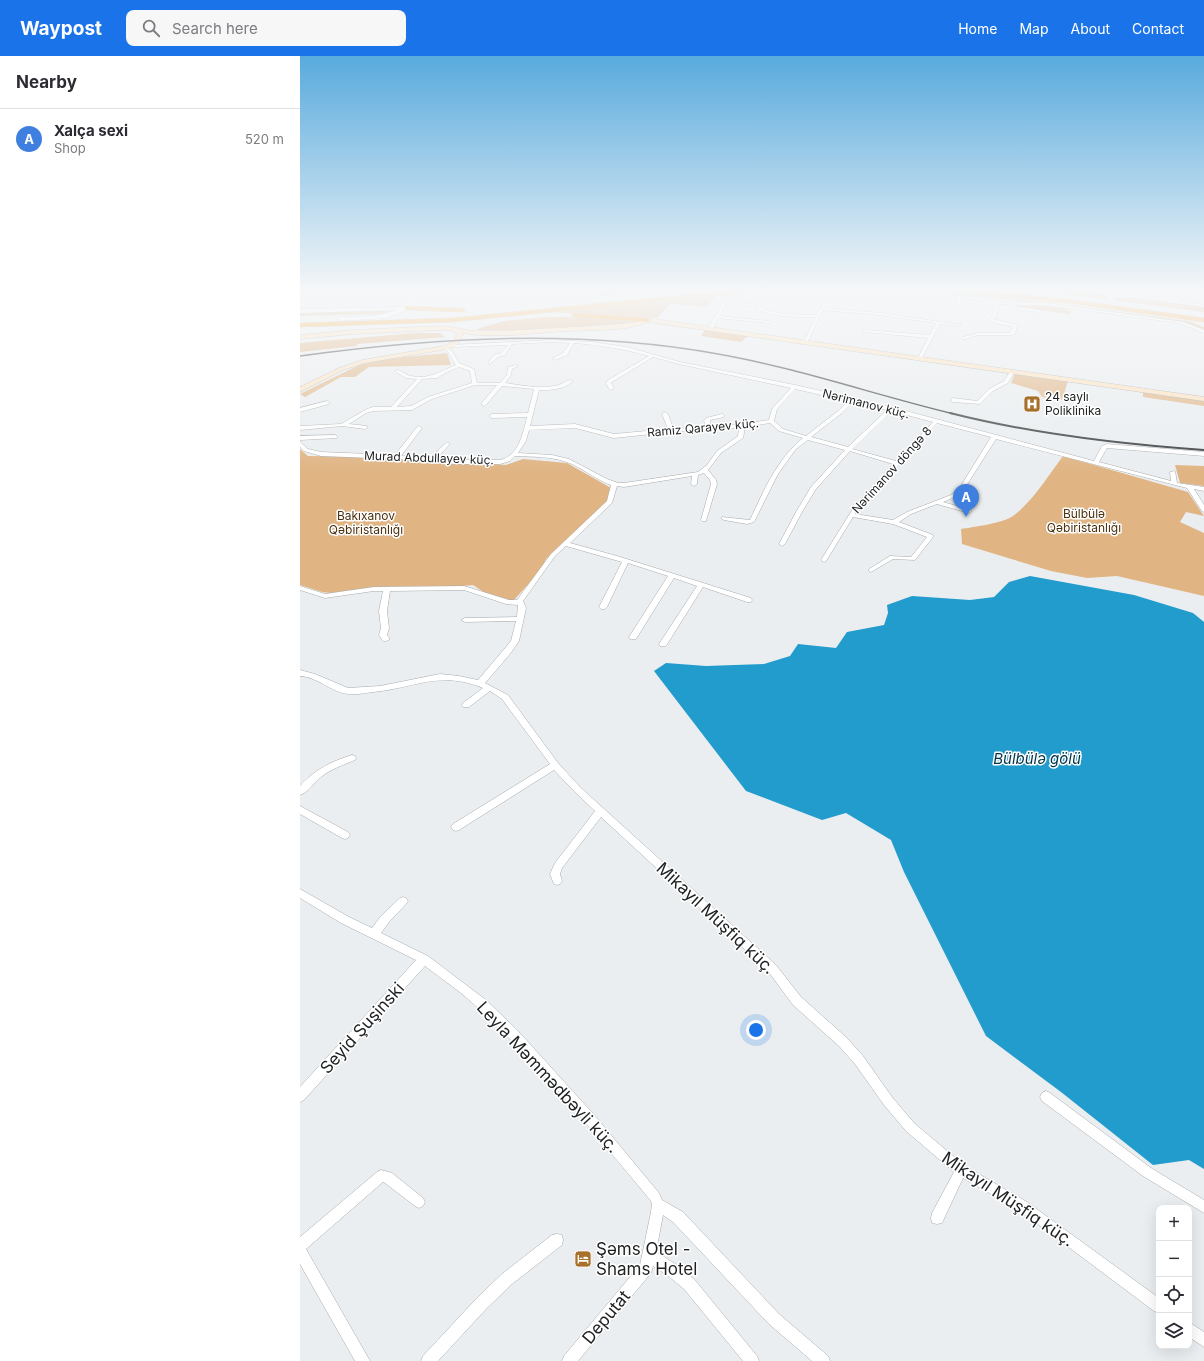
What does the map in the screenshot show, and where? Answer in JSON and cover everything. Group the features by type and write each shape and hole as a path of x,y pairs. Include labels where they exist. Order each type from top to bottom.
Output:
{"main road":[{"path":"300,383 352,359 375,353 392,352"},
{"path":"300,390 358,363 402,352"},
{"path":"879,352 1204,399"}],"street":[{"path":"451,352 454,360 459,366 472,370 475,384"},
{"path":"490,363 496,356 505,352"},
{"path":"555,359 566,352"},
{"name":"Nərimanov küç.","path":"642,352 694,366 795,386 891,409 1174,484 1190,488 1204,489"},
{"path":"920,358 923,352"},
{"path":"611,388 608,383 610,381 653,355"},
{"path":"398,371 408,377 435,377 445,371 459,366"},
{"path":"484,404 508,375 510,368 516,366"},
{"path":"953,400 978,403 991,390 1006,382 1013,371"},
{"path":"394,407 421,378"},
{"path":"342,424 355,419 368,410 394,407 412,408 430,398 475,384 500,384 537,388 561,387 567,385 570,381"},
{"path":"771,421 775,409 795,386"},
{"path":"514,454 523,441 537,388"},
{"path":"724,518 747,522 752,521 783,462 794,448 840,412 852,400"},
{"path":"300,410 327,403"},
{"path":"782,544 809,495 820,481 891,409"},
{"path":"665,414 671,430"},
{"path":"492,416 529,416"},
{"path":"709,427 707,421 708,419 722,416"},
{"name":"Ramiz Qarayev küç.","path":"527,428 575,426 614,436 709,427 742,426 771,421 781,430 896,463"},
{"name":"Nərimanov döngə 8","path":"824,560 852,515 896,463 936,421"},
{"path":"300,428 342,424 365,427"},
{"name":"Murad Abdullayev küç.","path":"300,444 306,450 321,454 396,456 469,462 500,462 508,460 514,454 552,458 573,463 614,485 632,485 695,475 705,470 719,452 741,437 742,426"},
{"path":"396,456 419,428"},
{"path":"894,522 936,502 953,496 961,490 995,436"},
{"path":"300,438 336,437"},
{"path":"432,460 447,444"},
{"path":"1096,463 1104,447 1107,446 1204,454"},
{"path":"704,520 714,484 713,480 705,470"},
{"path":"1174,472 1174,484"},
{"path":"694,484 695,475"},
{"path":"519,602 549,560 610,502 614,485"},
{"path":"1190,488 1204,510"},
{"path":"936,502 969,511"},
{"path":"852,515 894,522 931,536 913,559 892,557 871,570"},
{"path":"566,544 626,561 749,600"},
{"path":"603,607 626,561"},
{"path":"632,637 672,576"},
{"path":"664,644 701,585"},
{"path":"300,588 325,596 362,590 464,588 508,602 519,602"},
{"path":"386,589 383,611 385,628 383,636 386,639"},
{"path":"466,705 484,685 515,640 522,604 519,602"},
{"path":"465,620 520,619"},
{"name":"Mikayıl Müşfiq küç.","path":"300,673 308,673 348,691 385,688 432,678 456,678 484,685 505,698 555,765 600,812 752,948 772,968 797,1001 851,1051 888,1101 910,1127 961,1170 1023,1206 1156,1304"},
{"path":"300,792 320,771 352,758"},
{"path":"456,827 555,765"},
{"path":"300,810 344,835"},
{"path":"557,881 555,874 558,866 586,832 600,812"},
{"name":"Leyla Məmmədbəyli küç.","path":"300,893 345,920 424,959 482,1004 515,1036 592,1121 647,1186 658,1204"},
{"path":"374,934 385,919 403,901"},
{"name":"Seyid Şuşinski","path":"300,1096 424,959"},
{"path":"1046,1097 1147,1172 1204,1207"},
{"path":"937,1218 961,1170"},
{"path":"300,1245 382,1176 388,1177 419,1202"},
{"path":"658,1204 678,1217 774,1319 823,1361"},
{"name":"Deputat","path":"569,1361 646,1268 650,1256 658,1204"},
{"path":"428,1361 482,1303 507,1279 557,1240"},
{"path":"300,1251 363,1361"},
{"path":"650,1256 672,1270 689,1284 752,1361"},
{"path":"1192,1331 1204,1340"}],"green space":[{"path":"447,353 451,365 369,367 355,377 341,377 305,397 300,394 361,364 393,358"},
{"path":"1015,373 1068,381 1062,400 1042,397 1038,391 1011,383"},
{"path":"1143,391 1204,401 1204,406 1143,397"},
{"name":"Bakıxanov Qəbiristanlığı","path":"300,449 308,456 390,457 506,465 523,459 567,463 611,488 607,503 546,559 541,570 513,601 485,593 473,585 443,588 376,587 330,593 322,592 300,585"},
{"name":"Bülbülə Qəbiristanlığı","path":"1063,456 1188,492 1204,516 1186,512 1180,522 1204,533 1204,596 1117,576 1087,578 1051,571 962,544 961,529 1002,521 1013,516 1020,510 1040,488"},
{"path":"1175,465 1204,466 1204,486 1180,483"}],"water":[{"name":"Bülbülə gölü","path":"1030,576 1134,595 1193,613 1204,622 1204,1169 1189,1160 1153,1165 1061,1092 986,1036 904,872 891,840 846,813 822,820 746,791 654,671 666,663 706,666 764,664 790,656 798,644 836,648 847,632 884,625 888,613 887,605 912,596 970,600 994,597 1009,582"}],"railway":[{"path":"300,356 330,352"},
{"path":"704,352 748,360 807,374 951,413"},
{"path":"951,413 1013,427 1076,437 1140,445 1204,450"}],"place":[{"name":"24 saylı Poliklinika","path":"1032,404"},
{"name":"Xalça sexi","path":"966,517"},
{"name":"Şəms Otel - Shams Hotel","path":"583,1259"}]}
